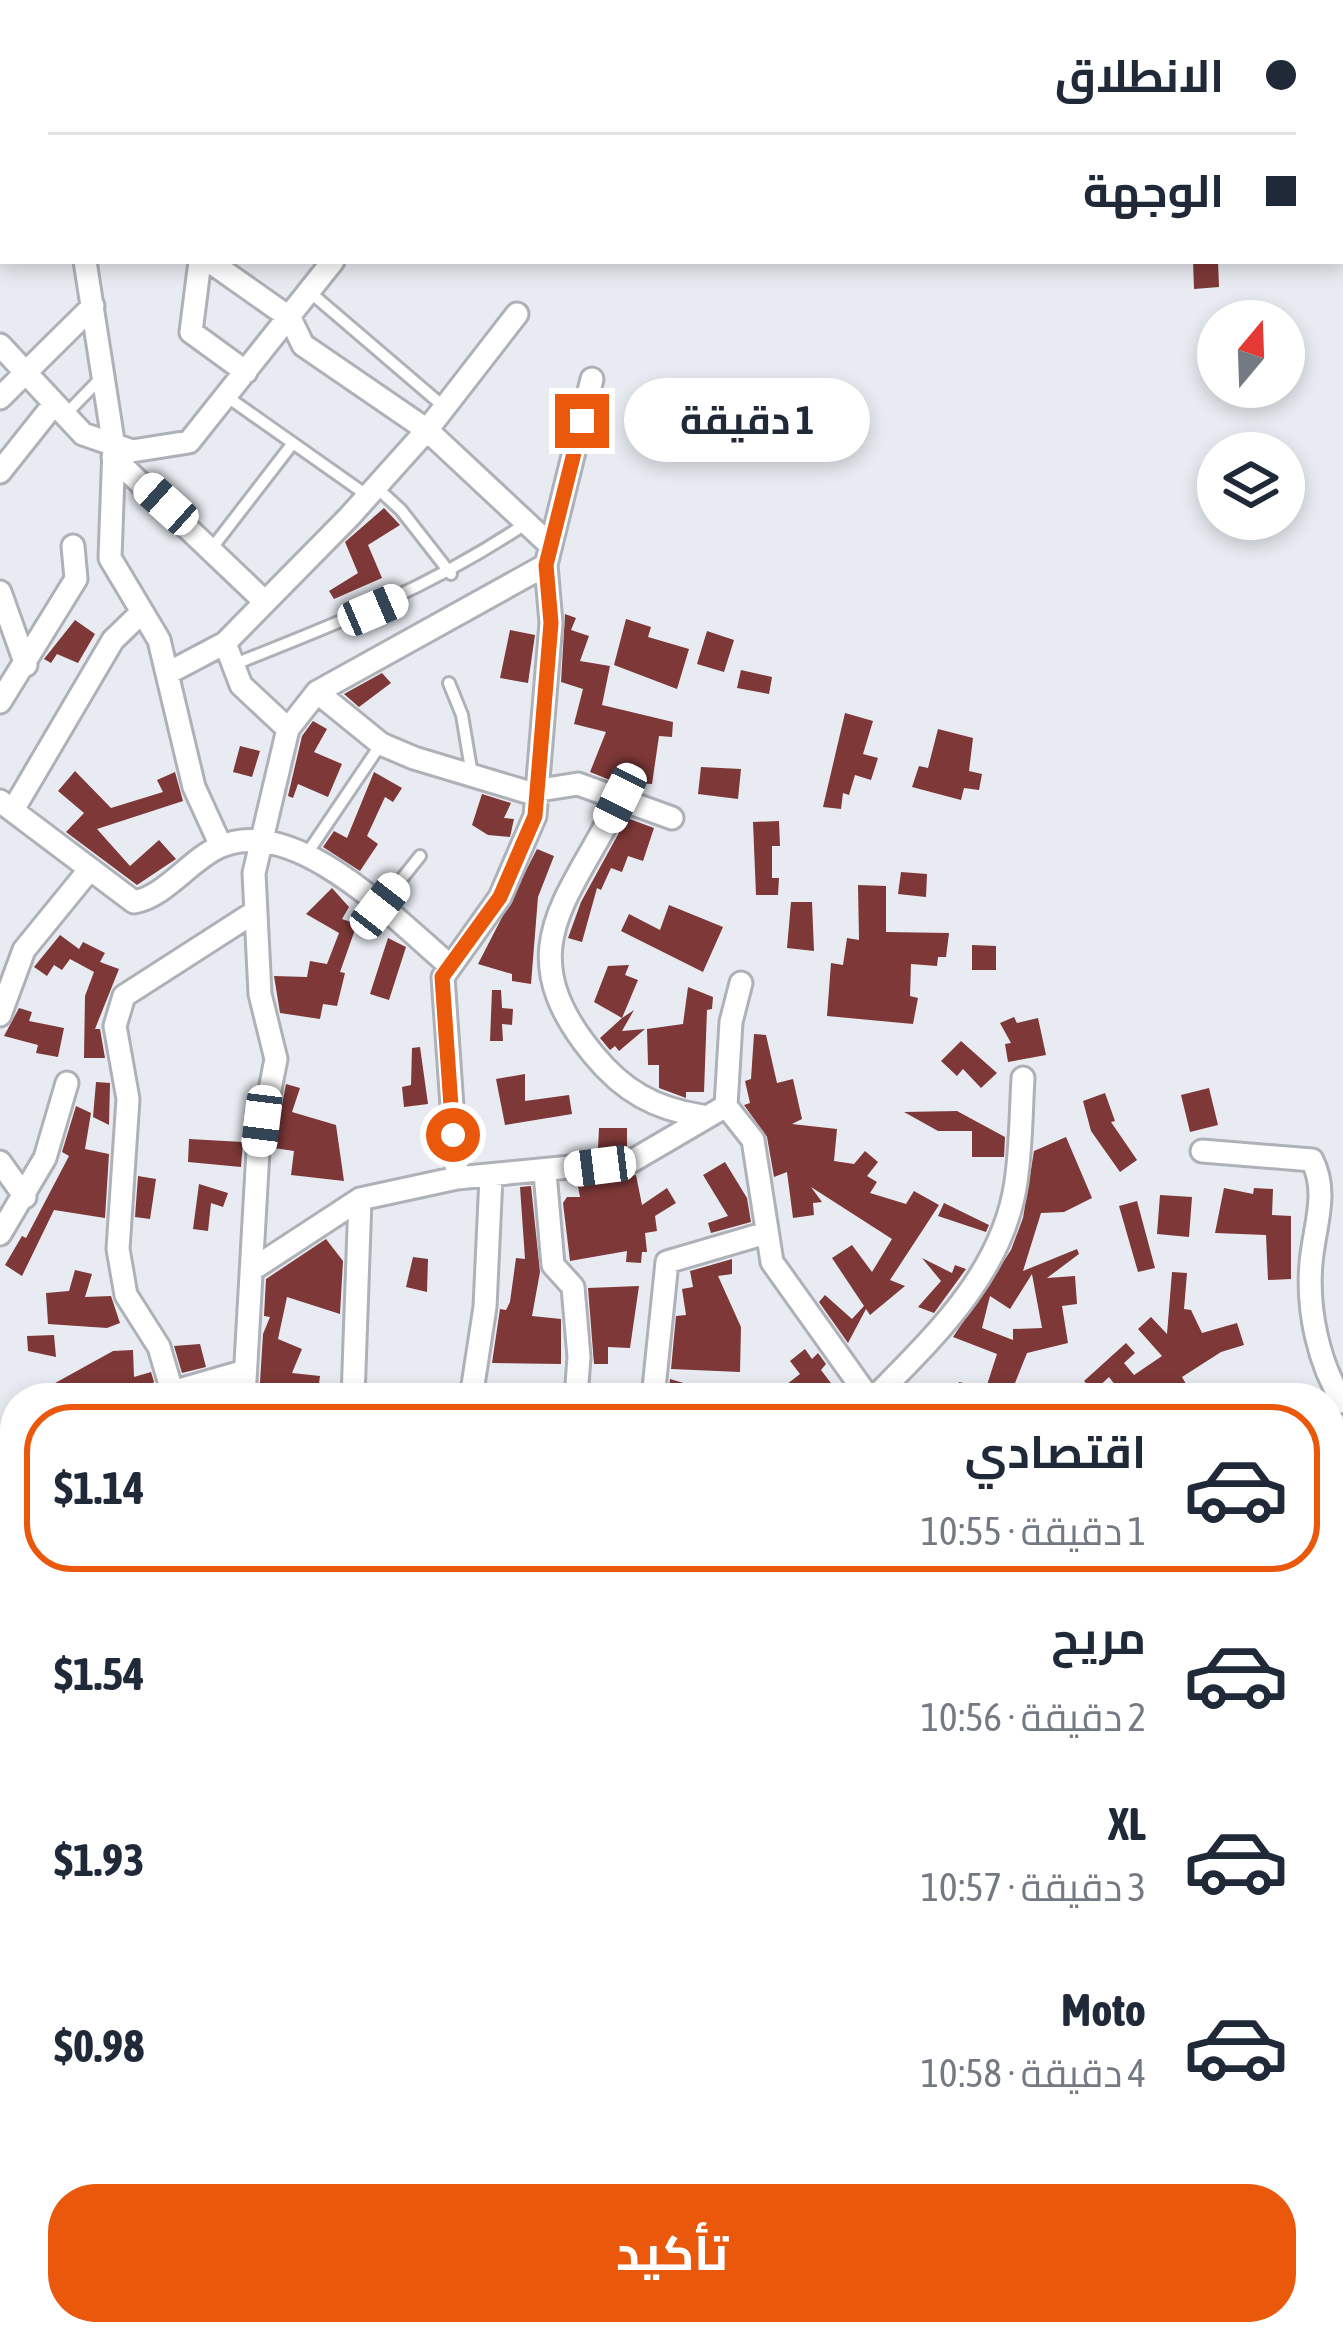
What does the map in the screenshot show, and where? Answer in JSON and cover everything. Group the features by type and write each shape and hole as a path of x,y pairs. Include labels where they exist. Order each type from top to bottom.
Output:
{"street":[{"path":"86,264 113,452 110,558 170,671 194,787 221,846"},
{"path":"203,264 191,332 246,372"},
{"path":"209,264 290,318 302,345 427,430 527,522 548,555"},
{"path":"113,452 189,442 331,264"},
{"path":"0,398 93,306"},
{"path":"170,671 225,643 372,492 517,314"},
{"path":"0,345 83,434 113,452 262,600"},
{"path":"457,1178 440,991 448,964 500,897 535,816 551,623 548,555 592,379"},
{"path":"0,472 59,410"},
{"path":"0,702 76,578 73,546"},
{"path":"245,1383 258,1151 276,1059 260,994 253,913 259,839 288,729 317,692 548,555"},
{"path":"0,592 5,617 26,665"},
{"path":"142,612 113,640 6,806 126,899 142,901 221,846 259,839 306,855 380,906 448,964"},
{"path":"225,643 241,685 288,729"},
{"path":"317,692 381,744 536,791 568,783 672,818"},
{"path":"620,798 556,917 554,999 571,1028 625,1088 659,1107 702,1116"},
{"path":"0,1015 24,950 90,868"},
{"path":"161,1383 159,1347 126,1295 118,1249 128,1099 116,1026 124,996 253,913"},
{"path":"741,983 731,1022 726,1106 753,1140 772,1262 860,1383"},
{"path":"887,1383 955,1315 992,1256 1016,1185 1023,1078"},
{"path":"0,1234 25,1197 50,1145 67,1083"},
{"path":"253,1269 360,1199 457,1178 545,1173 632,1160 726,1106"},
{"path":"1202,1151 1312,1160 1322,1180 1310,1267 1314,1330 1335,1383"},
{"path":"0,1162 25,1197"},
{"path":"545,1173 553,1265 573,1287 576,1383"},
{"path":"473,1383 485,1307 491,1177"},
{"path":"351,1383 360,1199"},
{"path":"655,1383 667,1262 766,1234"},
{"path":"204,1383 245,1371"}],"lane":[{"path":"310,293 443,406"},
{"path":"59,410 104,376"},
{"path":"226,396 401,510 451,574"},
{"path":"212,548 293,443"},
{"path":"230,666 451,574 527,522"},
{"path":"449,682 462,715 472,775"},
{"path":"306,855 381,744"},
{"path":"380,906 420,856"}],"building":[{"path":"1193,264 1218,264 1219,287 1194,289"},
{"path":"384,508 400,525 368,545 382,578 334,599 329,591 358,573 345,542"},
{"path":"565,614 576,618 571,630 589,636 580,661 610,666 602,705 673,722 672,737 659,736 652,784 615,782 590,772 606,732 574,724 583,689 561,682"},
{"path":"626,619 651,627 648,637 689,649 677,689 614,665"},
{"path":"75,620 95,634 78,663 57,654 51,663 44,659"},
{"path":"510,630 535,635 528,683 500,678"},
{"path":"707,631 734,640 724,672 697,664"},
{"path":"741,670 772,677 769,694 737,688"},
{"path":"382,673 391,683 359,707 344,694"},
{"path":"845,713 873,721 863,754 878,758 871,780 855,775 849,795 843,793 841,809 823,807"},
{"path":"313,721 327,729 314,752 342,764 328,797 298,784 293,798 288,796 302,736"},
{"path":"938,729 973,738 969,771 982,774 979,790 964,788 961,800 912,787 919,766 928,768"},
{"path":"240,746 260,751 252,777 233,772"},
{"path":"701,767 741,769 738,799 698,794"},
{"path":"75,771 111,808 163,792 157,780 175,772 183,801 97,829 130,866 159,840 176,859 137,885 66,832 84,813 58,791"},
{"path":"374,772 402,788 393,802 385,797 367,836 378,844 360,871 323,847 334,831 347,838"},
{"path":"482,794 511,803 504,818 514,819 510,837 488,835 472,825"},
{"path":"627,818 654,828 643,861 628,856 622,872 611,868 601,890 597,888 582,942 568,938 581,902"},
{"path":"779,821 780,846 772,846 772,878 779,878 778,895 756,895 753,822"},
{"path":"537,849 554,856 538,897 531,984 512,981 512,974 478,964"},
{"path":"901,872 927,874 926,897 898,894"},
{"path":"858,885 886,886 886,932 949,933 946,957 938,957 937,966 911,964 910,996 918,998 913,1024 827,1016 831,963 843,965 847,938 859,940"},
{"path":"332,888 349,907 342,919 357,924 340,972 345,973 337,1006 323,1004 320,1019 280,1013 274,976 307,977 310,961 327,964 339,933 306,914"},
{"path":"791,902 812,902 814,951 787,948"},
{"path":"669,905 723,927 703,972 621,931 629,914 660,930"},
{"path":"60,935 79,949 83,942 105,953 100,962 119,969 95,1029 100,1029 105,1058 84,1058 85,996 94,972 70,959 62,970 54,965 47,976 34,967"},
{"path":"388,938 406,947 389,1000 370,994"},
{"path":"972,945 996,946 996,970 972,970"},
{"path":"629,965 625,975 638,980 622,1018 594,1002 608,966"},
{"path":"688,987 713,997 712,1009 707,1010 704,1092 686,1092 686,1098 659,1088 659,1065 648,1065 647,1029 683,1024"},
{"path":"492,990 501,990 502,1008 513,1009 512,1025 502,1024 503,1041 490,1041"},
{"path":"19,1008 32,1012 29,1021 64,1028 58,1057 36,1053 38,1045 4,1036"},
{"path":"634,1010 622,1031 645,1029 619,1051 615,1046 610,1050 600,1038"},
{"path":"1014,1017 1017,1023 1038,1018 1046,1055 1008,1062 1005,1044 1011,1043 1000,1023"},
{"path":"754,1034 766,1035 777,1083 793,1079 802,1119 792,1124 837,1129 834,1161 854,1164 865,1151 878,1162 867,1176 877,1182 870,1193 906,1204 914,1191 939,1205 890,1280 905,1286 870,1315 866,1309 848,1343 819,1302 825,1295 852,1319 864,1306 832,1258 852,1245 872,1272 892,1239 811,1187 822,1202 813,1203 814,1215 793,1218 787,1172 774,1177 767,1137 744,1105 750,1103 745,1081 751,1079"},
{"path":"961,1041 997,1073 981,1088 963,1069 957,1076 941,1061"},
{"path":"420,1047 428,1104 404,1107 402,1087 411,1085 412,1048"},
{"path":"525,1074 525,1101 569,1095 572,1114 505,1125 496,1079"},
{"path":"96,1082 110,1083 109,1125 93,1117"},
{"path":"286,1084 300,1088 292,1112 336,1125 344,1181 291,1175 294,1151 274,1148"},
{"path":"1209,1088 1218,1125 1190,1132 1181,1095"},
{"path":"1105,1093 1115,1121 1111,1122 1137,1160 1120,1172 1091,1131 1083,1101"},
{"path":"76,1106 91,1113 85,1149 109,1154 105,1218 54,1210 22,1276 5,1265 22,1236 26,1238 69,1156 62,1152"},
{"path":"957,1111 1005,1137 1004,1157 972,1157 972,1131 938,1131 904,1112"},
{"path":"599,1128 627,1128 627,1146 598,1149"},
{"path":"1066,1137 1092,1198 1064,1212 1041,1213 1023,1271 1077,1249 1079,1254 1047,1278 1075,1276 1077,1304 1062,1306 1068,1343 1027,1353 1015,1383 988,1383 997,1354 953,1337 1011,1250 1023,1218 1034,1151","holes":["1032,1274 1042,1328 1013,1329 1013,1340 982,1328 990,1296 1010,1309"]},
{"path":"189,1139 243,1142 241,1167 188,1162"},
{"path":"725,1162 747,1198 751,1222 711,1233 708,1223 728,1216 703,1175"},
{"path":"636,1175 642,1205 667,1188 676,1203 655,1216 657,1231 645,1233 647,1252 642,1252 641,1263 626,1262 627,1251 570,1261 563,1203 567,1197 580,1197 577,1181"},
{"path":"138,1176 156,1179 150,1219 135,1217"},
{"path":"199,1184 228,1193 223,1207 211,1203 208,1231 193,1229"},
{"path":"531,1186 540,1272 532,1316 561,1319 561,1364 492,1363 500,1309 506,1310 510,1302 516,1258 525,1259 520,1187"},
{"path":"1224,1188 1253,1194 1254,1188 1273,1189 1272,1215 1291,1216 1291,1279 1268,1280 1266,1235 1215,1233"},
{"path":"1160,1195 1192,1197 1189,1237 1157,1234"},
{"path":"1137,1201 1155,1268 1138,1272 1119,1206"},
{"path":"944,1203 989,1225 986,1232 938,1216"},
{"path":"326,1239 343,1261 340,1314 287,1297 278,1339 302,1349 292,1373 320,1376 319,1383 260,1383 263,1334 270,1317 264,1316 266,1279"},
{"path":"413,1257 428,1259 427,1292 406,1287"},
{"path":"922,1258 952,1273 955,1265 966,1269 934,1313 918,1307 941,1281"},
{"path":"732,1259 732,1274 718,1276 741,1327 740,1372 671,1369 676,1316 686,1315 682,1289 693,1287 690,1271"},
{"path":"75,1270 92,1274 85,1297 111,1296 120,1323 107,1328 48,1324 46,1293 69,1291"},
{"path":"1172,1272 1187,1273 1184,1309 1191,1310 1202,1333 1237,1323 1244,1345 1221,1352 1182,1377 1185,1383 1114,1383 1109,1377 1103,1383 1084,1381 1126,1343 1135,1353 1124,1363 1134,1375 1162,1356 1138,1329 1151,1317 1167,1334"},
{"path":"639,1286 630,1348 608,1347 608,1364 594,1364 588,1288"},
{"path":"54,1335 56,1357 28,1351 27,1336"},
{"path":"200,1344 206,1367 182,1373 174,1346"},
{"path":"805,1349 812,1359 818,1353 826,1364 821,1370 831,1383 788,1383 800,1374 790,1361"},
{"path":"133,1350 134,1377 151,1372 154,1382 55,1383 113,1351"}],"route":[{"path":"453,1135 442,977 454,954 485,922 500,897 535,816 534,783 551,623 546,565 582,421"}]}
